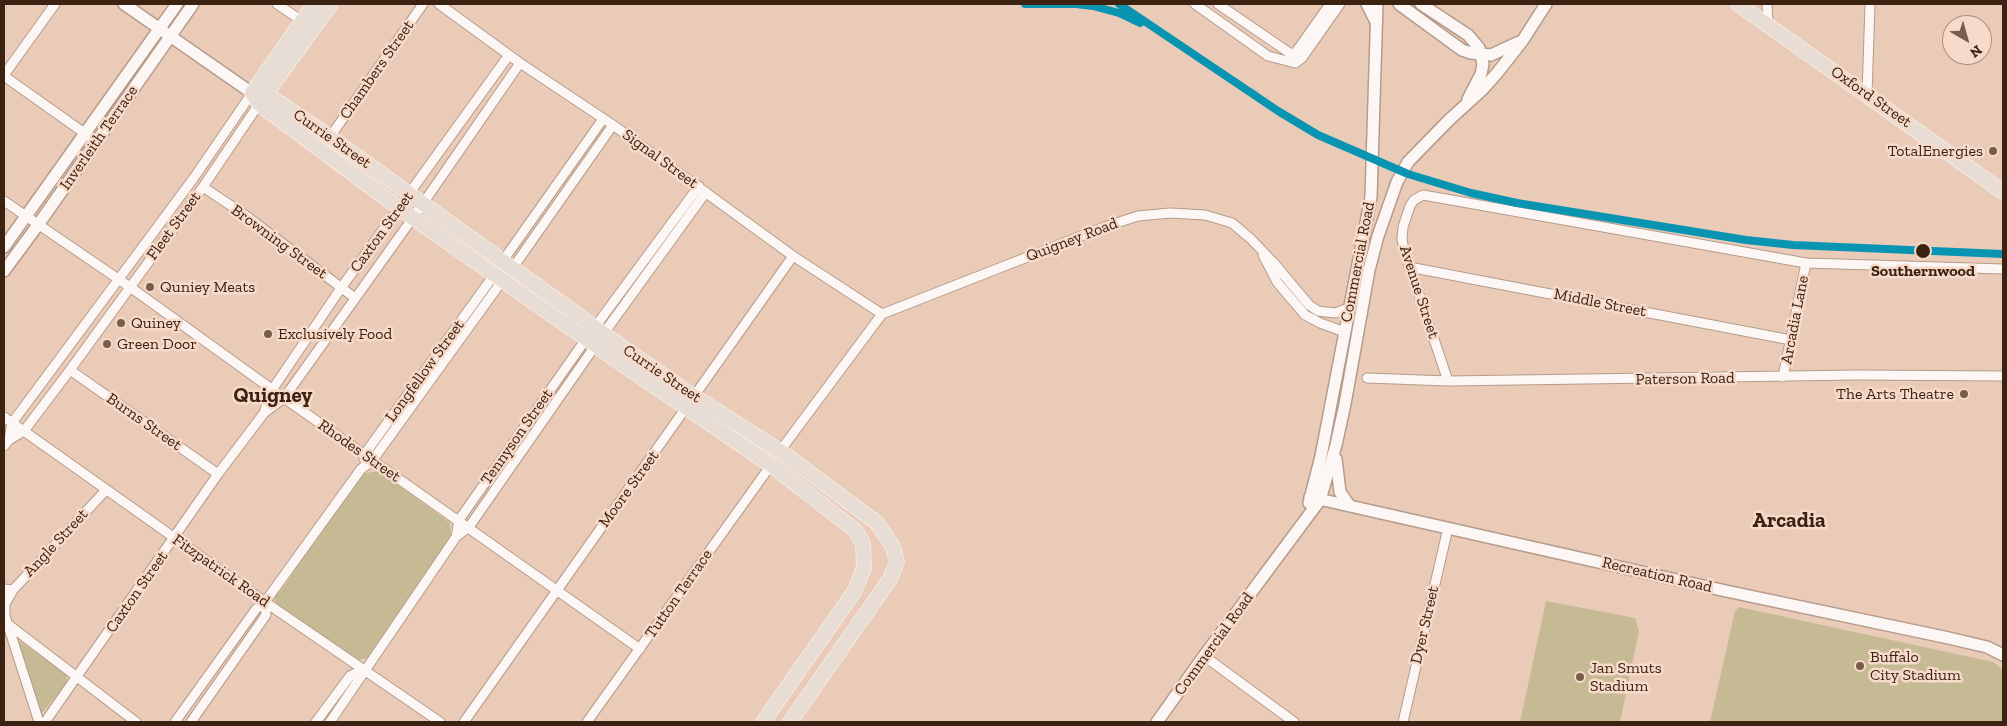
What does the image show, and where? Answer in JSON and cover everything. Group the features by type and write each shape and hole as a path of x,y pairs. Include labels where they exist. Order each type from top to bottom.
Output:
{"main road":[{"name":"Fleet Street","path":"259,97 302,20 314,4"},
{"name":"Fleet Street","path":"259,97 331,4"},
{"name":"Oxford Street","path":"1738,4 2003,192"},
{"name":"Currie Street","path":"259,97 330,137 422,205 599,330 855,530 863,543 864,568 854,592 763,722"},
{"name":"Currie Street","path":"259,97 399,208 591,343 691,402 780,451 877,523 893,547 897,562 890,579 790,722"}],"street":[{"path":"55,4 4,76 97,142"},
{"name":"Currie Street","path":"124,4 259,97"},
{"name":"Inverleith Terrace","path":"4,247 86,134 176,4"},
{"name":"Inverleith Terrace","path":"4,271 193,4"},
{"path":"277,4 302,20"},
{"name":"Chambers Street","path":"330,137 423,4"},
{"name":"Signal Street","path":"439,4 508,55 613,125 793,256 882,314"},
{"path":"1195,4 1268,56 1295,63 1302,58 1340,4"},
{"path":"1218,4 1291,54 1296,52 1330,4"},
{"path":"1367,4 1376,22"},
{"name":"Commercial Road","path":"1315,499 1321,456 1371,197 1377,4"},
{"path":"1399,4 1462,50 1481,55 1492,55 1523,40"},
{"path":"1421,4 1468,35 1479,48 1483,64 1481,74 1465,105"},
{"path":"1465,105 1482,90 1523,40 1546,4"},
{"path":"1767,4 1768,24"},
{"path":"1867,95 1870,4"},
{"name":"Caxton Street","path":"264,413 272,390 341,288 508,55"},
{"name":"Caxton Street","path":"43,722 77,678 218,474 264,413 284,398 413,218 520,63"},
{"name":"Fleet Street","path":"6,443 24,431 70,370 203,187 259,97"},
{"name":"Fleet Street","path":"6,443 12,423 193,179 259,97"},
{"name":"Commercial Road","path":"1157,722 1307,517 1336,445 1369,270 1378,236 1397,182 1408,162 1465,105"},
{"path":"507,265 603,119"},
{"path":"507,265 613,125"},
{"name":"Browning Street","path":"203,187 245,215 355,298"},
{"path":"599,330 702,189"},
{"name":"Avenue Street","path":"1448,381 1409,267 1402,239 1403,227 1410,206 1414,200 1422,195 1806,263 2003,269"},
{"name":"Rhodes Street","path":"4,201 130,287 372,461 556,588 640,649"},
{"name":"Quigney Road","path":"882,314 1097,230 1138,216 1170,213 1205,215 1232,223 1260,248 1304,299 1318,311 1335,313 1349,308"},
{"name":"Quigney Road","path":"1260,248 1276,282 1305,315 1345,332"},
{"name":"Moore Street","path":"464,722 556,588 691,402 793,256"},
{"name":"Arcadia Lane","path":"1784,377 1806,263"},
{"name":"Middle Street","path":"1409,267 1791,340"},
{"name":"Longfellow Street","path":"362,469 364,455 498,278"},
{"name":"Longfellow Street","path":"175,722 256,609 265,602 362,469 372,461 498,278"},
{"path":"780,451 882,314"},
{"name":"Tennyson Street","path":"456,537 459,520 591,343"},
{"name":"Tennyson Street","path":"330,722 359,681 364,669 456,537 469,527 591,343"},
{"name":"Burns Street","path":"70,370 218,474"},
{"name":"Paterson Road","path":"1367,378 1448,381 2003,376"},
{"name":"Fitzpatrick Road","path":"4,417 265,602 440,722"},
{"path":"1336,445 1338,485 1340,492 1349,505"},
{"name":"Tutton Terrace","path":"586,722 771,465"},
{"name":"Angle Street","path":"8,589 106,490"},
{"name":"Recreation Road","path":"1315,499 1944,637 1987,647 2003,654"},
{"name":"Dyer Street","path":"1403,722 1448,528"},
{"path":"8,589 5,616 23,676 43,722"},
{"name":"Longfellow Street","path":"191,722 266,615 265,602"},
{"path":"9,626 136,722"},
{"path":"1204,656 1294,722"},
{"name":"Tennyson Street","path":"316,722 350,676 364,669"}],"shaded area":[{"path":"379,471 450,523 451,537 367,658 358,660 279,606 275,601 275,595 282,589 361,474"},
{"name":"Jan Smuts Stadium","path":"1546,601 1635,618 1639,631 1620,722 1520,722"},
{"name":"Buffalo City Stadium","path":"1739,607 1993,662 2003,670 2003,722 1710,722 1735,611"},
{"path":"14,639 17,639 67,675 66,684 41,714"}],"railway":[{"path":"1025,4 1076,4 1093,6 1119,13 1145,25 1198,57"},
{"path":"1119,4 1129,9"},
{"path":"1204,61 1268,98"},
{"path":"1357,152 1408,174 1471,193 1517,203 1657,226 1793,245 2003,254"}],"transit line":[{"path":"1025,4 1093,6 1119,13 1140,23"},
{"path":"1119,4 1278,111 1318,135 1408,174 1471,193 1517,203 1746,240 1793,245 2003,254"}],"place":[{"name":"TotalEnergies","path":"1993,151"},
{"name":"Southernwood","path":"1923,251"},
{"name":"Quniey Meats","path":"150,287"},
{"name":"Quiney","path":"121,323"},
{"name":"Exclusively Food","path":"268,334"},
{"name":"Green Door","path":"107,344"},
{"name":"The Arts Theatre","path":"1964,394"},
{"name":"Buffalo City Stadium","path":"1860,666"},
{"name":"Jan Smuts Stadium","path":"1580,677"}],"district":[{"name":"Quigney","path":"273,396"},
{"name":"Arcadia","path":"1789,521"}]}
